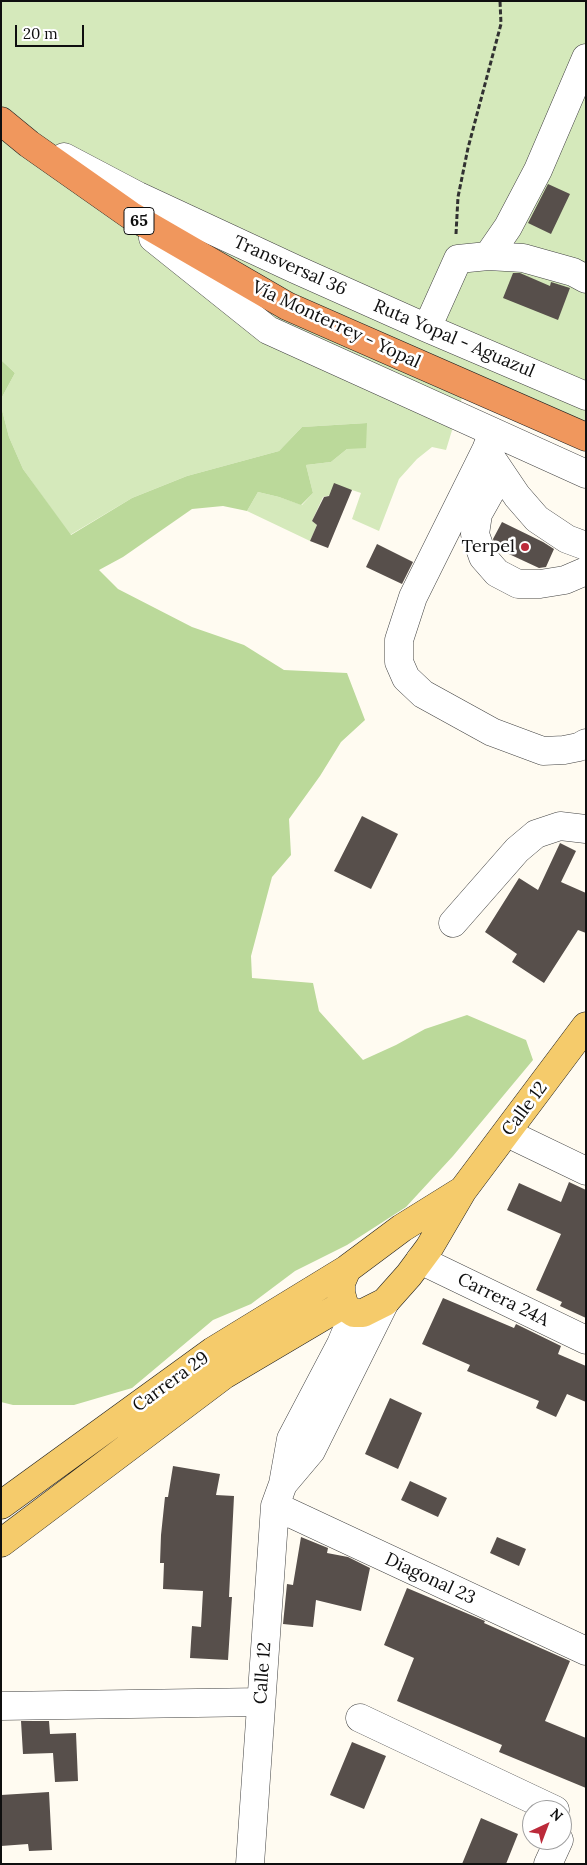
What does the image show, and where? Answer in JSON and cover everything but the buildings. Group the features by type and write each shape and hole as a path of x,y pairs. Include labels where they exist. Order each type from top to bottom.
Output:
{"highway":[{"name":"Vía Monterrey - Yopal","path":"2,122 28,144 88,178 130,216 287,306 586,437"}],"main road":[{"name":"Calle 12","path":"463,1190 507,1134 586,1026"},
{"name":"Carrera 29","path":"1,1543 224,1375 349,1309 371,1310 385,1302 409,1275 429,1248 463,1190"},
{"name":"Carrera 29","path":"1,1505 213,1351 348,1269 402,1228 463,1190"},
{"path":"348,1269 341,1283 340,1293 349,1309"}],"street":[{"path":"488,256 508,227 538,170 586,58"},
{"name":"Ruta Yopal - Aguazul","path":"88,178 189,220 427,328 586,396"},
{"name":"65","path":"88,178 268,330 490,441 586,474"},
{"path":"427,328 458,259 488,256 523,258 573,272 586,280"},
{"path":"490,441 500,473 537,519 567,539 586,546"},
{"path":"490,441 413,597 399,640 399,662 406,678 423,694 492,732 543,751 564,750 580,747 586,743"},
{"path":"500,473 478,514 475,534 483,557 498,573 518,584 540,584 565,580 586,571"},
{"path":"453,923 517,850 536,834 560,826 586,829"},
{"path":"507,1134 586,1171"},
{"name":"Carrera 24A","path":"420,1260 586,1340"},
{"path":"279,1495 311,1450 385,1302"},
{"name":"Calle 12","path":"250,1864 261,1702 279,1495 290,1439 341,1344 349,1309"},
{"name":"Diagonal 23","path":"279,1495 586,1651"},
{"path":"1,1706 261,1702"},
{"path":"360,1718 534,1800"},
{"path":"548,1864 554,1850"}],"path":[{"path":"458,259 456,235 458,198 468,148 501,24 500,1"}],"green space":[{"path":"1,1 586,1 586,440 465,388 446,450 432,447 417,459 399,479 379,531 352,519 361,493 352,490 323,497 312,521 317,525 310,541 247,511 258,492 302,505 313,493 306,465 331,462 347,449 367,423 302,427 279,451 187,476 132,498 70,535 23,469 9,437 1,406 1,399 15,373 1,360"},
{"path":"1,360 15,373 1,399"},
{"path":"1,406 9,437 23,469 71,535 132,498 187,476 279,451 302,427 367,423 366,448 347,449 331,462 306,465 313,493 301,505 258,492 247,511 223,506 192,509 123,557 99,570 118,589 192,627 244,645 284,670 347,673 365,720 341,742 320,776 289,819 291,855 272,877 251,956 252,978 313,983 319,1011 363,1060 425,1029 467,1015 526,1040 533,1060 453,1156 406,1207 347,1245 295,1271 251,1304 213,1320 132,1388 74,1405 13,1405 1,1402"}],"place":[{"name":"Terpel","path":"525,547"}]}
